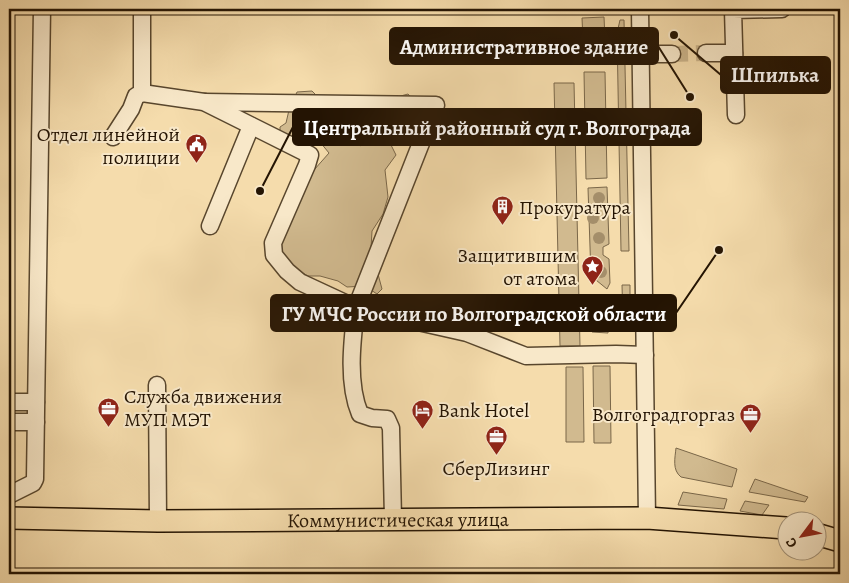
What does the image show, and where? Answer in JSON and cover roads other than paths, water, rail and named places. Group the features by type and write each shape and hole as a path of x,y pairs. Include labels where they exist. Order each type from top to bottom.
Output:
{"main road":[{"name":"Коммунистическая улица","path":"9,518 158,521 647,518 776,527"},
{"path":"826,537 840,541"}],"street":[{"path":"9,496 33,483 35,479 42,9"},
{"path":"142,9 142,93"},
{"path":"640,9 647,518"},
{"path":"736,115 732,10 782,9"},
{"path":"706,53 734,53"},
{"path":"640,54 672,54"},
{"path":"113,137 131,109 136,96 142,93 204,102 436,105 356,308 351,353 355,402 360,414 372,418 387,419 391,428 393,519"},
{"path":"204,102 310,155 273,243 274,255 287,271 300,282 356,308 467,333 526,356 645,355"},
{"path":"210,226 252,126"},
{"path":"157,385 158,521"},
{"path":"9,402 36,402"},
{"path":"9,422 36,422"}],"tunnel":[{"path":"672,54 706,53"}],"place":[{"name":"Шпилька","path":"674,35"},
{"name":"Административное здание","path":"690,97"},
{"name":"Отдел линейной полиции","path":"196,164"},
{"name":"Центральный районный суд г. Волгограда","path":"260,191"},
{"name":"Прокуратура","path":"503,226"},
{"name":"ГУ МЧС России по Волгоградской области","path":"719,250"},
{"name":"Защитившим от атома","path":"593,285"},
{"name":"Служба движения МУП МЭТ","path":"108,427"},
{"name":"Bank Hotel","path":"422,429"},
{"name":"Волгоградгоргаз","path":"751,433"},
{"name":"СберЛизинг","path":"496,455"}]}
